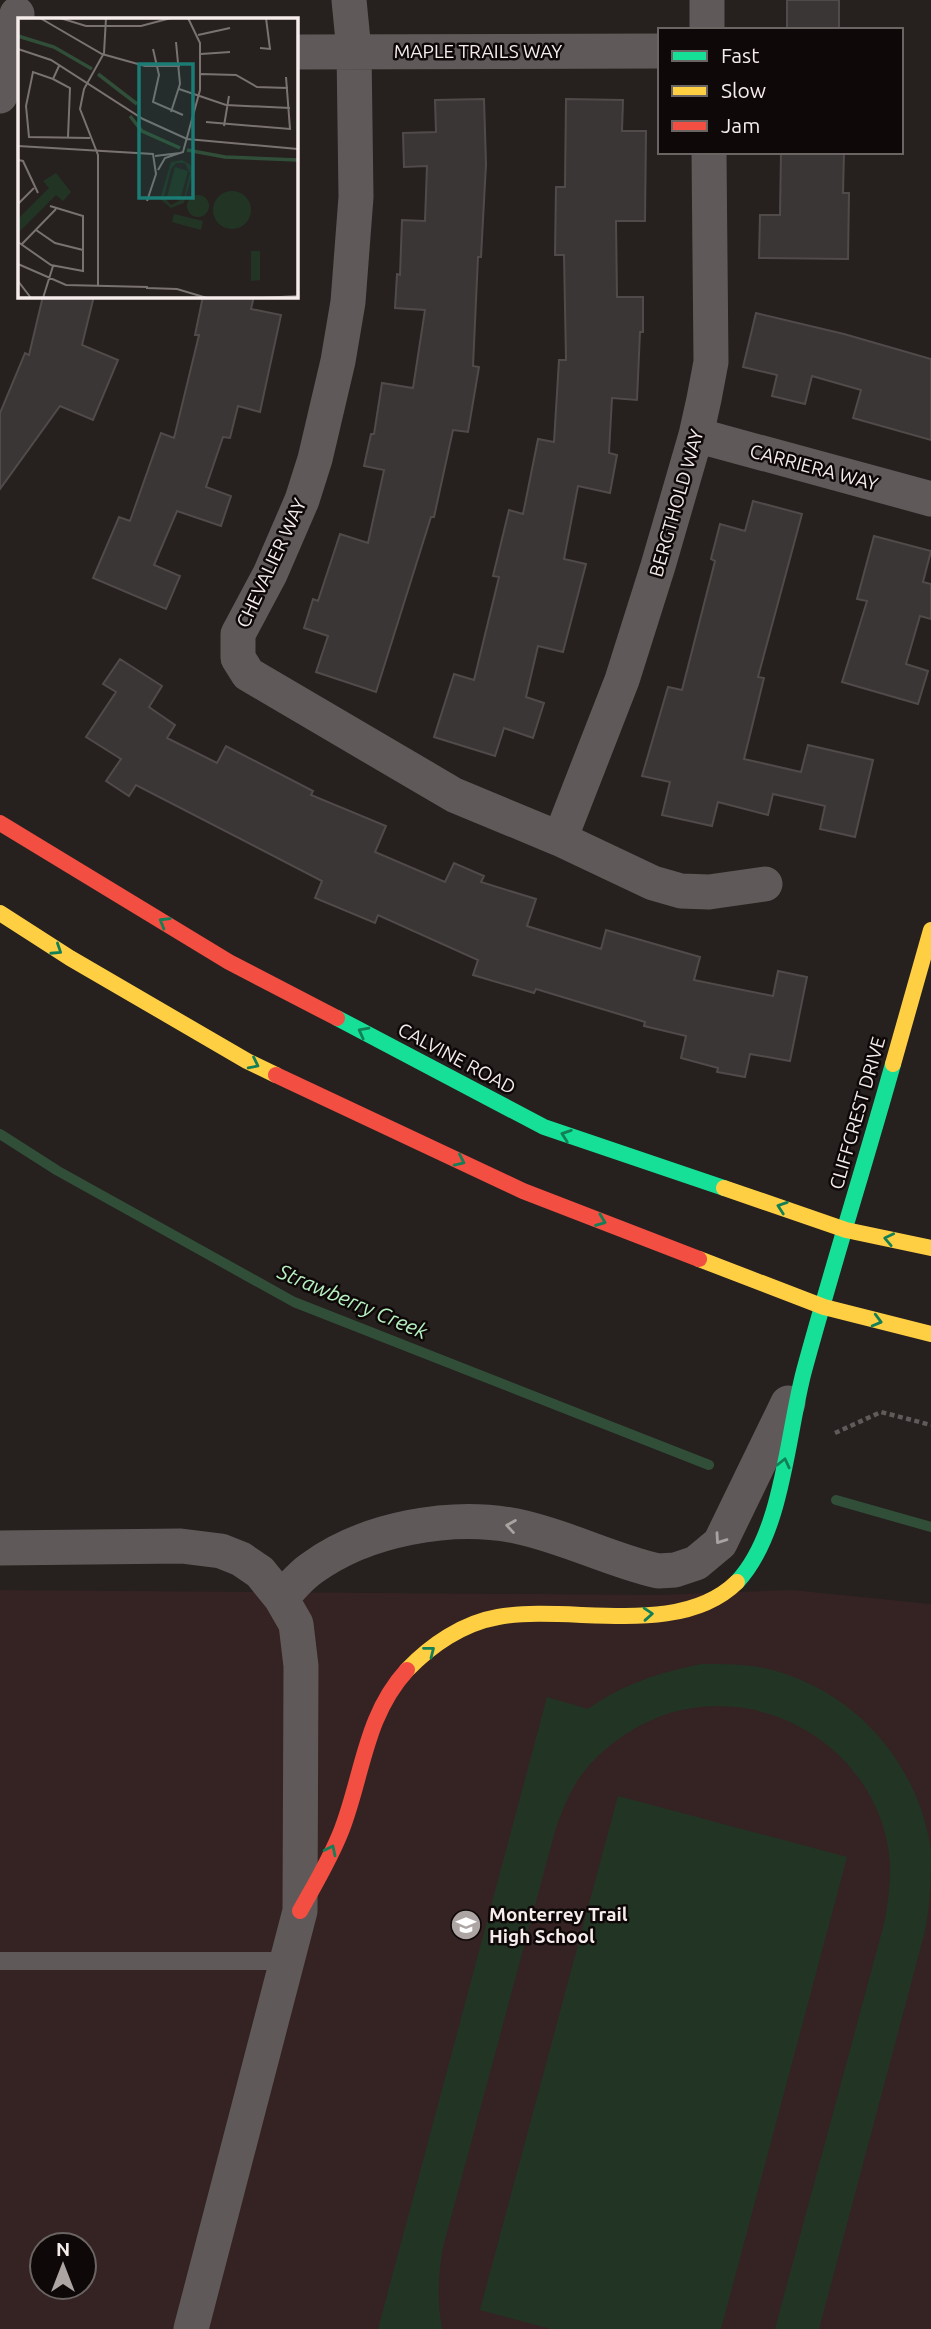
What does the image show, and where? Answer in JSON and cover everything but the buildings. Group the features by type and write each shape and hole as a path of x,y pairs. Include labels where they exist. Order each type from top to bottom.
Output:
{"main road":[{"name":"CALVINE ROAD","path":"0,822 229,962 544,1127 846,1230 931,1248"},
{"path":"0,913 70,958 247,1061 523,1191 824,1307 931,1334"},
{"name":"CLIFFCREST DRIVE","path":"300,1911 346,1819 361,1756 378,1713 399,1679 429,1651 450,1635 474,1623 498,1616 646,1615 678,1611 708,1602 733,1587 751,1566 768,1535 806,1369 931,930"}],"street":[{"name":"CHEVALIER WAY","path":"349,0 355,51 356,197 348,302 338,361 315,459 302,500 270,574 238,634 238,658 248,674 454,795 560,839 653,883 681,891 709,892 765,884"},
{"path":"707,0 707,28"},
{"path":"0,96 18,14"},
{"name":"MAPLE TRAILS WAY","path":"298,52 658,51"},
{"name":"BERGTHOLD WAY","path":"560,839 622,680 696,435 712,362 709,154"},
{"name":"CARRIERA WAY","path":"696,435 931,499"},
{"path":"281,1598 311,1569 343,1550 396,1530 455,1522 515,1526 658,1571 676,1570 696,1563 720,1543 806,1369"},
{"path":"0,1548 181,1546 222,1551 241,1559 260,1572 281,1598 296,1624 301,1665 300,1911 191,2329"}],"lane":[{"path":"0,1961 287,1961"}],"path":[{"path":"835,1433 881,1412 931,1424"}],"shaded area":[{"name":"Monterrey Trail High School","path":"0,1590 657,1595 792,1590 931,1604 931,2329 0,2329"}],"green space":[{"path":"702,1664 730,1664 776,1671 806,1682 834,1697 858,1716 880,1738 899,1763 924,1820 931,1851 925,1931 819,2329 775,2329 885,1920 890,1862 882,1823 865,1788 842,1758 812,1734 778,1717 742,1708 703,1707 664,1715 628,1733 606,1748 587,1767 571,1791 555,1831 443,2247 439,2288 442,2329 378,2329 547,1697 588,1709 642,1680"},
{"path":"618,1796 847,1857 721,2329 551,2329 480,2310"}],"waterway":[{"name":"Strawberry Creek","path":"0,1134 58,1171 294,1302 709,1465"},
{"name":"Strawberry Creek","path":"836,1500 931,1527"}],"traffic: fast":[{"path":"337,1018 544,1127 724,1188"},
{"path":"737,1582 752,1561 774,1511 804,1371 893,1064"}],"traffic: slow":[{"path":"0,913 70,958 247,1061 276,1075"},
{"path":"893,1064 931,930"},
{"path":"724,1188 846,1230 931,1248"},
{"path":"699,1259 824,1307 931,1334"},
{"path":"407,1670 448,1636 485,1620 527,1614 655,1615 685,1610 713,1599 737,1582"}],"traffic: jam":[{"path":"0,823 229,962 337,1018"},
{"path":"276,1075 523,1191 699,1259"},
{"path":"300,1911 328,1861 342,1829 367,1746 382,1707 407,1670"}],"place":[{"name":"Monterrey Trail High School","path":"466,1925"}]}
